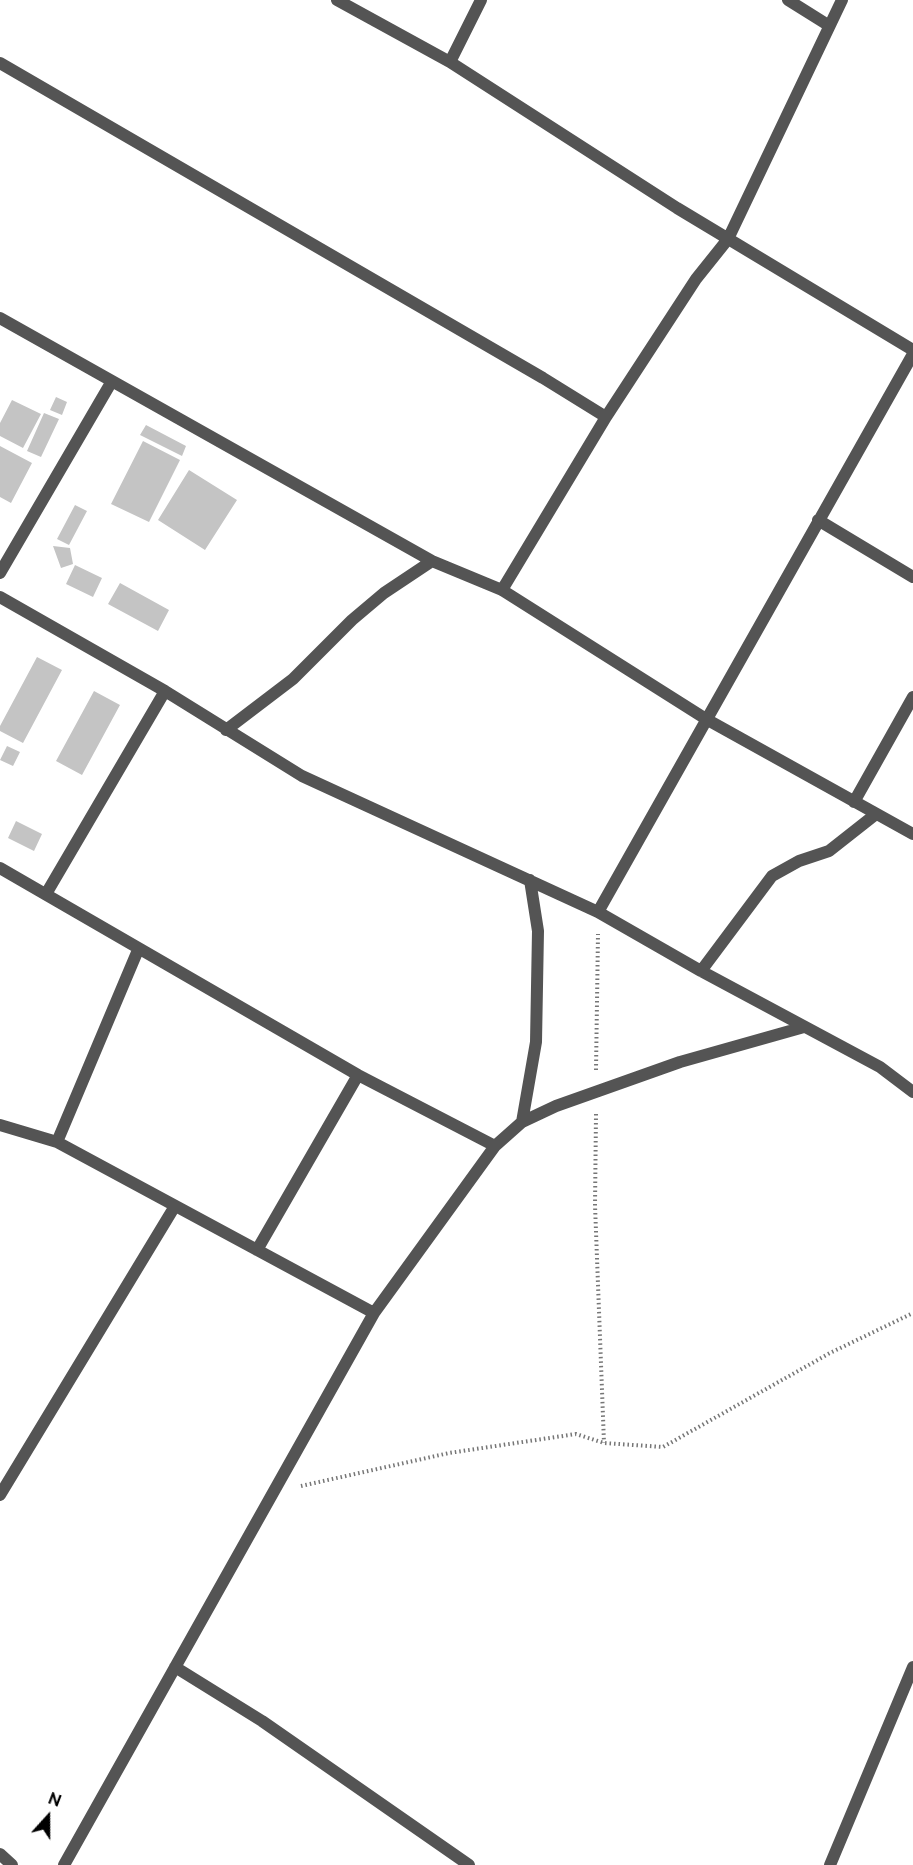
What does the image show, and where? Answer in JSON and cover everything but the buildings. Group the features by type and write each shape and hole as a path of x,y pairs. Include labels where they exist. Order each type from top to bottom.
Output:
{"street":[{"path":"337,0 450,62 728,239 913,352 598,912"},
{"path":"450,62 481,0"},
{"path":"788,0 828,25"},
{"path":"502,590 606,417 696,279 728,239 828,25 842,0"},
{"path":"0,63 523,366 606,417"},
{"path":"0,318 432,561 502,590 706,719 913,834"},
{"path":"0,573 112,381"},
{"path":"818,520 913,577"},
{"path":"226,730 293,679 352,620 376,600 432,561"},
{"path":"0,597 165,691 302,776 598,912 701,971 879,1067 913,1092"},
{"path":"46,894 165,691"},
{"path":"854,802 913,697"},
{"path":"701,971 772,876 799,861 829,851 876,814"},
{"path":"0,868 138,950 358,1075 495,1146"},
{"path":"522,1122 536,1042 538,930 530,880"},
{"path":"57,1142 138,950"},
{"path":"64,1865 374,1313 495,1146 522,1122 596,1092 680,1062 804,1027"},
{"path":"257,1250 358,1075"},
{"path":"0,1125 57,1142 374,1313"},
{"path":"0,1496 175,1206"},
{"path":"175,1667 262,1720 469,1865"},
{"path":"830,1865 913,1667"},
{"path":"0,1854 12,1865"}],"path":[{"path":"598,912 595,1205 604,1443"},
{"path":"271,1493 448,1453 576,1434 604,1443 663,1447 830,1353 913,1313"}]}
